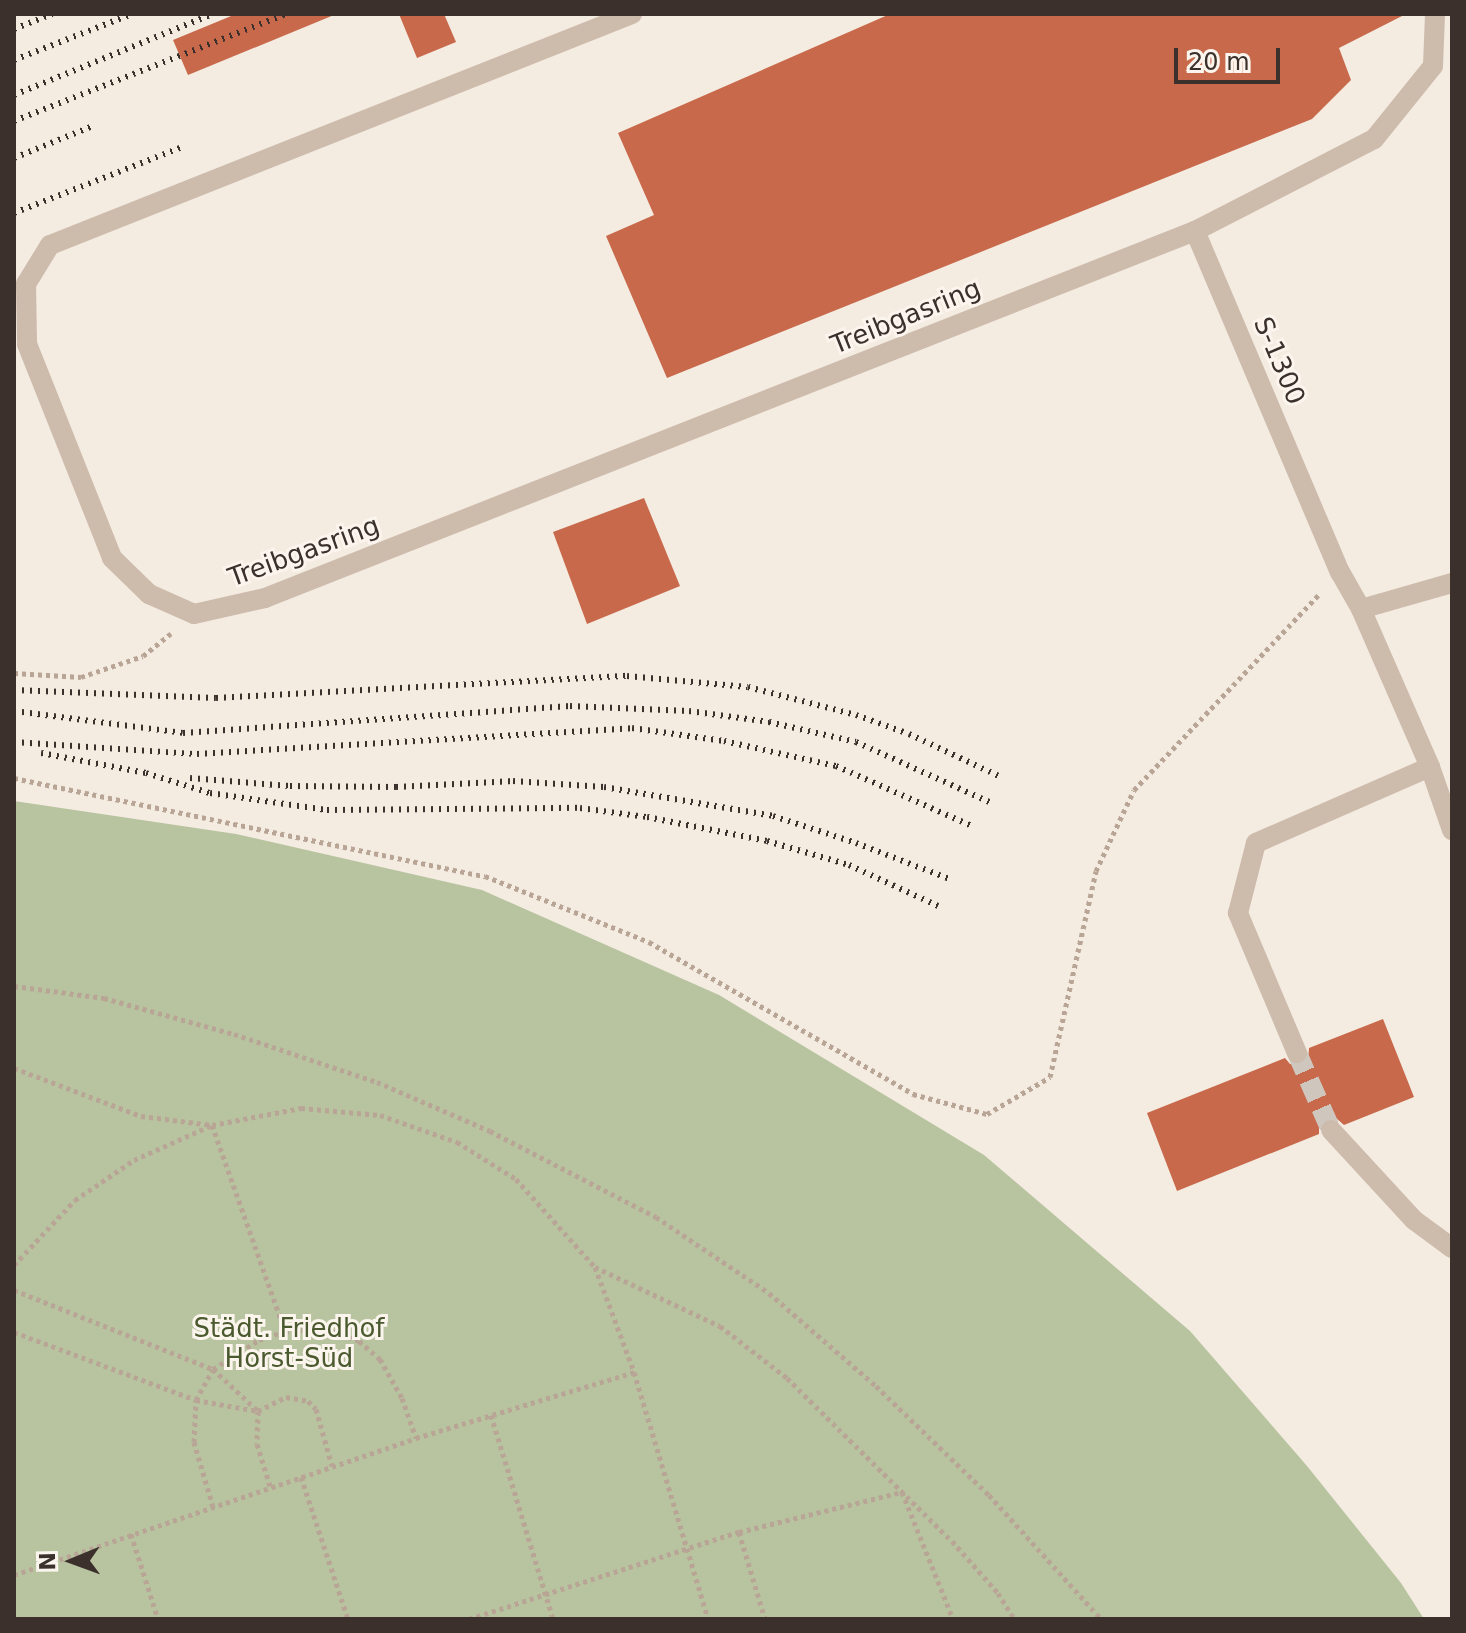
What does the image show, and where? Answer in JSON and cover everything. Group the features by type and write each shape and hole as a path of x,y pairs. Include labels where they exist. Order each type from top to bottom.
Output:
{"lane":[{"path":"194,614 149,594 112,558 27,344 26,284 50,245 632,14"},
{"path":"1195,231 1374,139 1433,66 1435,14"},
{"name":"Treibgasring","path":"194,614 265,598 1195,231"},
{"name":"S-1300","path":"1195,231 1340,572 1361,609 1447,802 1452,830"},
{"path":"1361,609 1452,583"},
{"path":"1297,1053 1238,913 1256,843 1430,767"},
{"path":"1331,1130 1414,1220 1452,1248"}],"path":[{"path":"14,778 485,876 649,942 913,1094 987,1114 1050,1077 1096,871 1134,790 1340,572"},
{"path":"14,673 81,677 143,656 194,614"},
{"path":"14,986 104,998 234,1034 377,1082 490,1131 656,1217 769,1293 876,1386 989,1495 1101,1619"},
{"path":"14,1068 141,1116 212,1125"},
{"path":"14,1265 75,1200 134,1160 212,1125 301,1108 380,1115 457,1142 516,1179 595,1267 634,1372 708,1619"},
{"path":"212,1125 285,1331"},
{"path":"595,1267 720,1326 787,1378 998,1593 1014,1619"},
{"path":"14,1290 213,1369 258,1411 257,1444 270,1486"},
{"path":"213,1507 194,1442 196,1400 213,1369 259,1340 285,1331 325,1329 359,1341 380,1359 402,1398 416,1438"},
{"path":"14,1332 196,1400 258,1411 286,1397 308,1401 316,1409 332,1466"},
{"path":"14,1575 416,1438 634,1372"},
{"path":"491,1415 553,1619"},
{"path":"301,1477 348,1619"},
{"path":"469,1619 739,1532 902,1492"},
{"path":"902,1492 953,1619"},
{"path":"739,1532 765,1619"},
{"path":"131,1534 158,1619"}],"green space":[{"name":"Städt. Friedhof Horst-Süd","path":"14,801 236,834 482,890 719,995 984,1155 1190,1331 1307,1466 1401,1583 1424,1619 14,1619"}],"building":[{"path":"236,14 334,15 188,75 173,40"},
{"path":"399,14 444,14 456,42 417,58"},
{"path":"890,14 1406,14 1339,48 1351,80 1312,119 667,378 606,236 654,215 618,133"},
{"path":"644,498 680,586 587,624 553,532"},
{"path":"1383,1019 1414,1097 1344,1125 1336,1118 1327,1118 1319,1125 1319,1134 1177,1191 1147,1113 1285,1058 1290,1064 1301,1065 1308,1060 1309,1048"}],"tunnel":[{"path":"1297,1053 1331,1130"}],"railway":[{"path":"14,29 52,14"},
{"path":"14,60 132,14"},
{"path":"14,95 212,14"},
{"path":"14,121 285,14"},
{"path":"14,158 93,126"},
{"path":"14,213 182,147"},
{"path":"14,690 216,698 627,676 748,687 856,715 909,734 1001,777"},
{"path":"14,711 183,733 570,706 689,711 769,722 856,742 994,804"},
{"path":"14,742 197,754 632,728 724,741 836,766 974,827"},
{"path":"41,753 146,773 210,793 327,810 580,808 647,817 767,841 849,865 938,906"},
{"path":"190,778 290,786 396,787 513,781 604,787 773,816 950,879"}]}
